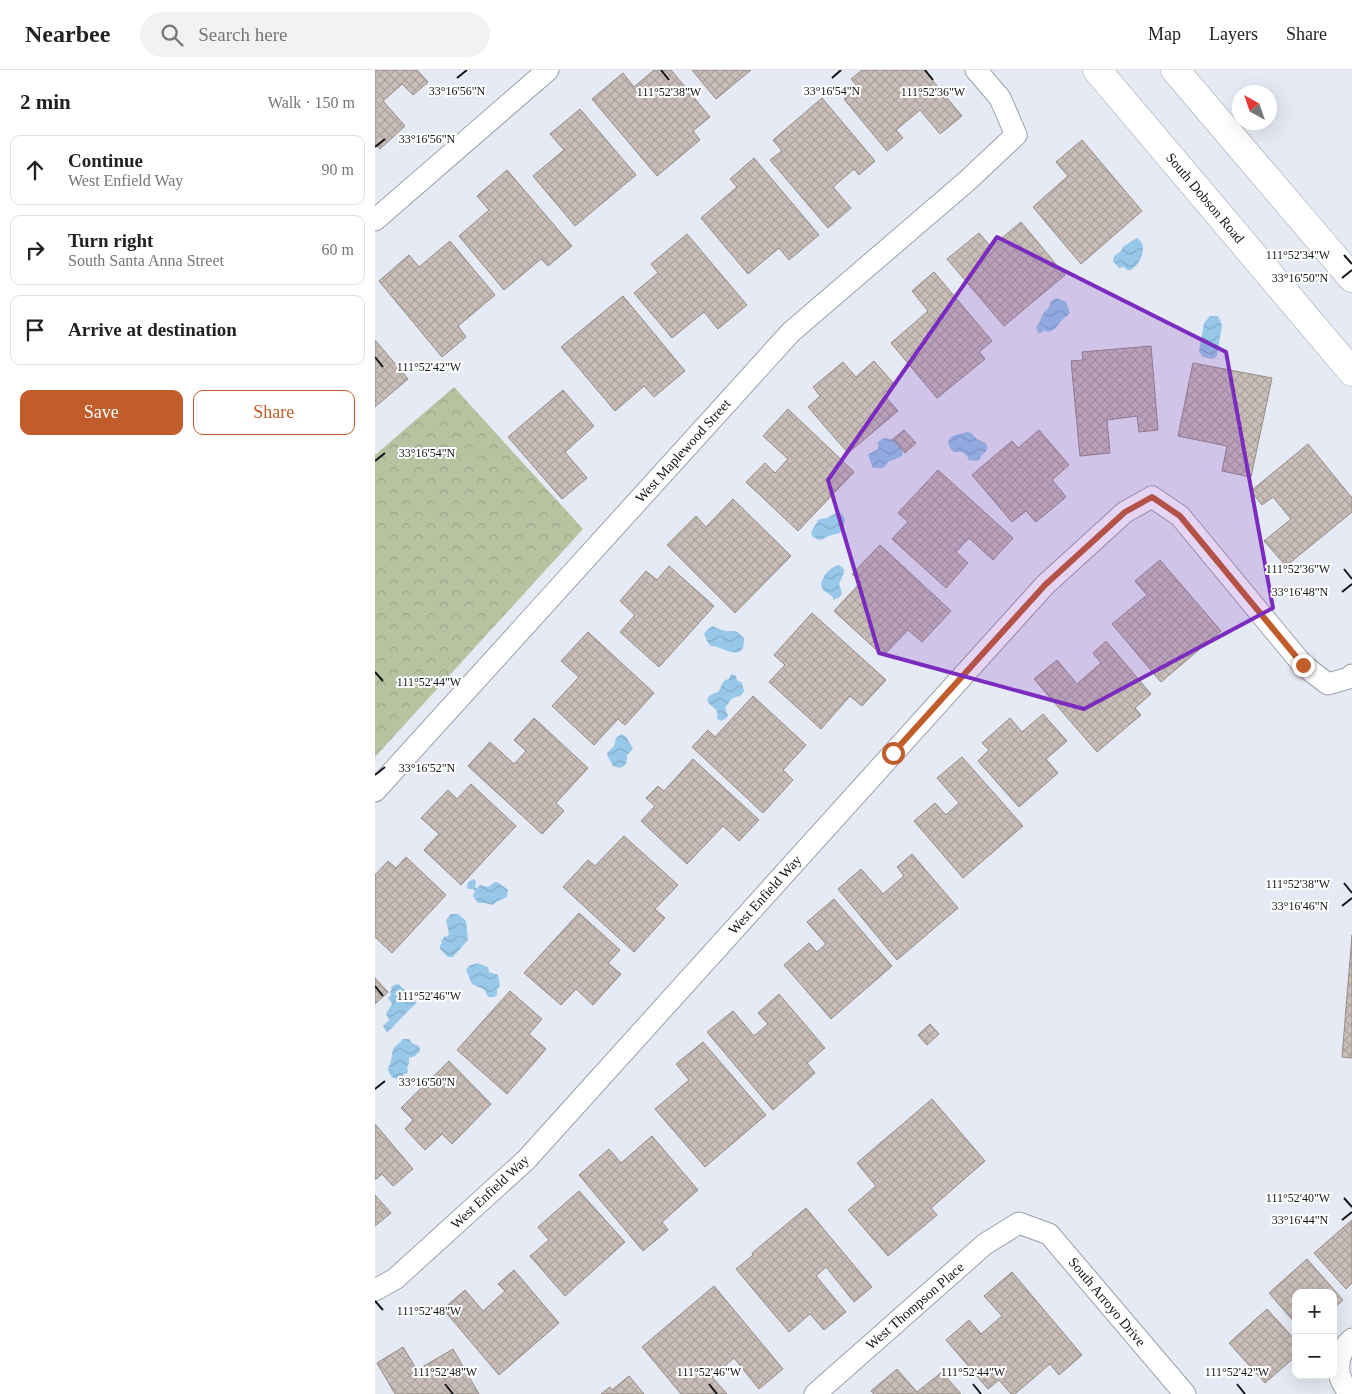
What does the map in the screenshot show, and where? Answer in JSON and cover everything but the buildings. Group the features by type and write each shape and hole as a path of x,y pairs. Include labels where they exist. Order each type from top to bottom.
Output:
{"main road":[{"name":"South Dobson Road","path":"1097,70 1352,372"},
{"path":"1175,70 1352,278"}],"street":[{"path":"375,220 548,70"},
{"name":"West Maplewood Street","path":"375,791 791,332 967,182 1016,136 1000,98 976,70"},
{"name":"West Enfield Way","path":"375,1290 395,1279 526,1160 1045,585 1125,512 1152,497 1180,516 1303,665 1328,684 1349,678 1352,675"},
{"name":"West Thompson Place","path":"815,1394 981,1248 1019,1223"},
{"name":"South Arroyo Drive","path":"1019,1223 1049,1234 1185,1394"},
{"path":"1351,1394 1340,1379 1338,1367 1340,1355 1352,1338"}],"highlighted area":[{"path":"997,237 1226,352 1273,608 1084,709 879,653 828,480"}],"green space":[{"path":"454,387 583,529 375,757 375,455"}],"water":[{"path":"1137,238 1143,245 1138,263 1131,270 1127,270 1124,267 1119,268 1113,261 1114,256 1124,246"},
{"path":"1056,298 1066,302 1070,313 1053,330 1047,332 1045,330 1038,333 1036,327 1051,301"},
{"path":"1210,316 1218,316 1222,325 1217,356 1213,359 1203,357 1199,351 1204,323"},
{"path":"966,432 971,433 987,444 986,451 977,461 969,460 963,453 952,451 950,448 948,442 952,437"},
{"path":"883,438 893,439 902,449 902,456 888,462 883,468 873,468 868,455 878,449 878,442"},
{"path":"838,512 845,521 840,533 821,540 813,537 811,533 818,520"},
{"path":"839,565 844,569 839,584 842,594 833,600 833,597 823,590 821,584 827,572"},
{"path":"712,626 723,631 735,631 744,638 741,651 732,652 711,646 704,634"},
{"path":"732,674 742,683 744,691 742,695 730,701 725,708 728,716 721,721 717,718 717,711 709,703 708,699 712,694 719,691"},
{"path":"621,734 627,738 633,749 627,755 625,764 620,768 613,766 607,755 614,746 616,738"},
{"path":"474,879 476,882 475,888 480,885 488,887 495,882 499,883 508,890 507,897 492,905 478,903 473,896 475,891 467,888 468,882"},
{"path":"451,914 458,914 466,921 468,940 453,957 448,957 440,949 440,945 445,936 447,937 449,934 446,920"},
{"path":"477,963 488,967 489,972 498,975 500,985 497,995 494,997 488,997 485,990 472,984 466,970 469,966"},
{"path":"398,984 415,999 416,1004 387,1033 383,1026 389,1020 386,1014 392,1004 388,998 391,995 391,987"},
{"path":"403,1039 409,1039 412,1043 419,1046 420,1051 415,1056 409,1058 408,1072 398,1079 390,1075 388,1069 393,1049"}],"route":[{"path":"893,753 1045,585 1125,512 1152,497 1180,516 1303,665"}]}
